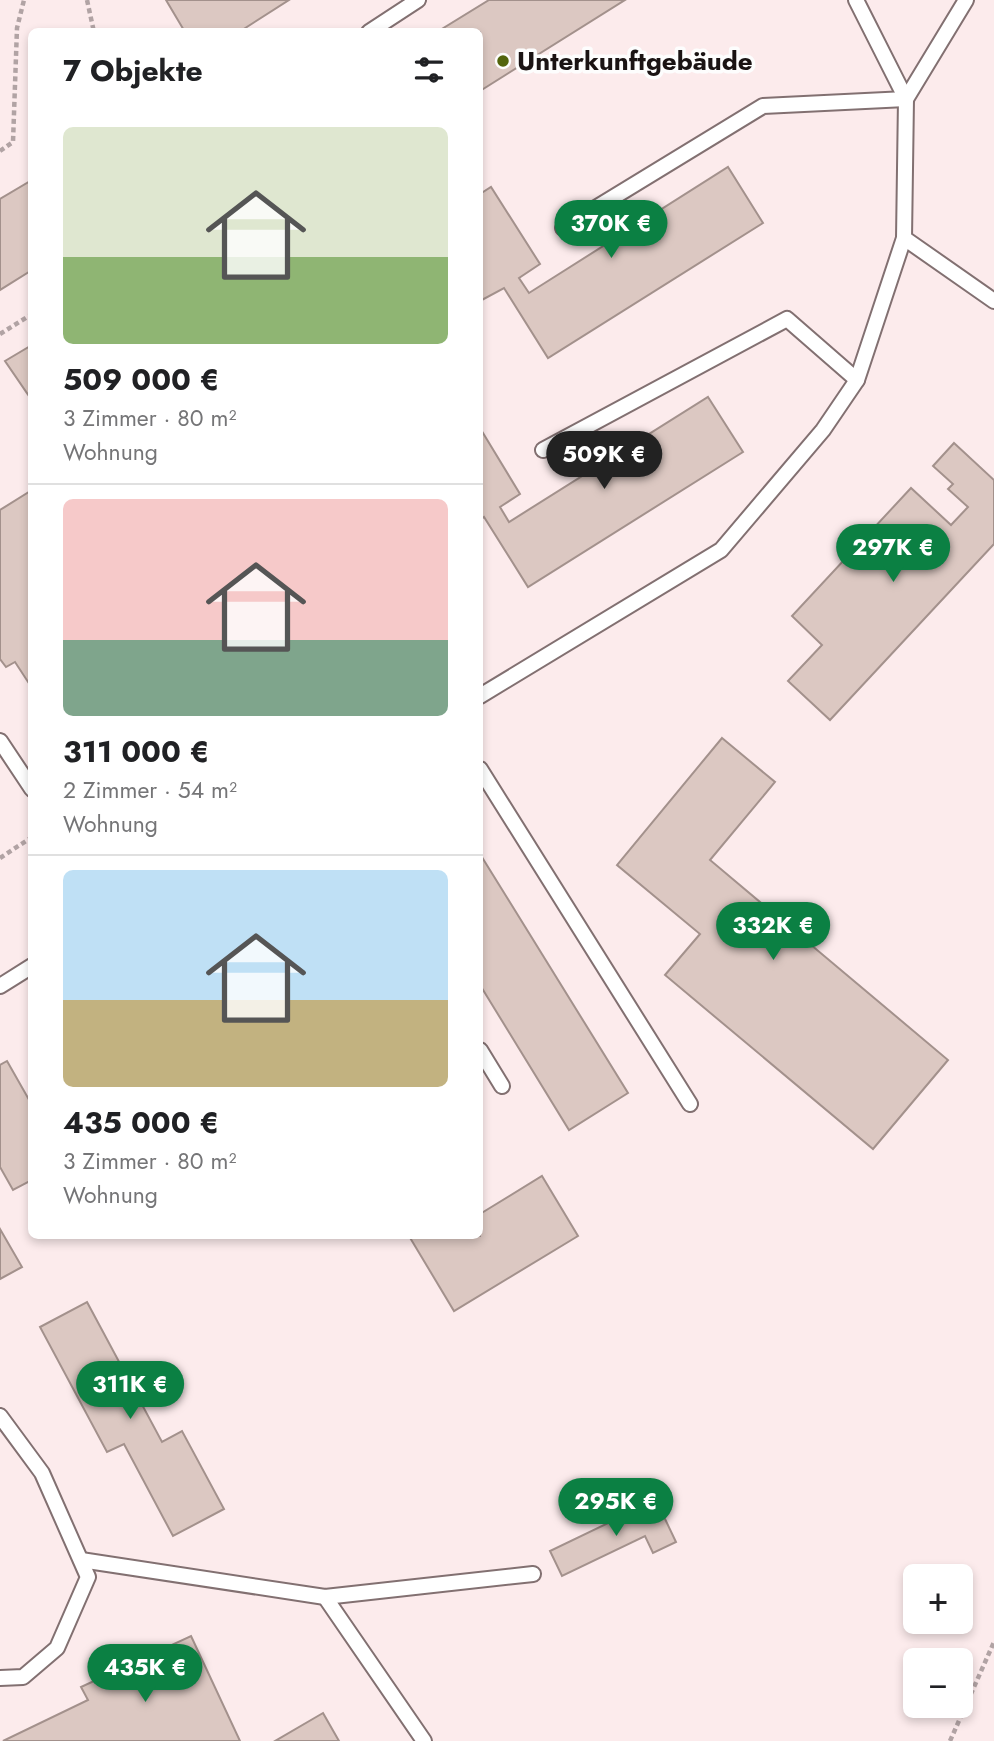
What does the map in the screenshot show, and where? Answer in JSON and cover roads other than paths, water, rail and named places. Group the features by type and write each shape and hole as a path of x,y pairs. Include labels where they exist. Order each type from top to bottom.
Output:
{"lane":[{"path":"375,28 418,0"},
{"path":"483,694 720,550 823,430 857,380 904,238 906,99 856,0"},
{"path":"906,99 966,0"},
{"path":"563,228 763,106 906,99"},
{"path":"904,238 994,301"},
{"path":"542,450 787,319 857,380"},
{"path":"0,741 28,783"},
{"path":"483,774 690,1104"},
{"path":"0,986 28,968"},
{"path":"483,1056 502,1086"},
{"path":"0,1416 42,1473 88,1577 57,1648 23,1677 0,1678"},
{"path":"81,1560 325,1597 533,1574"},
{"path":"325,1597 424,1741"}],"place":[{"name":"Unterkunftgebäude","path":"503,61"}]}
